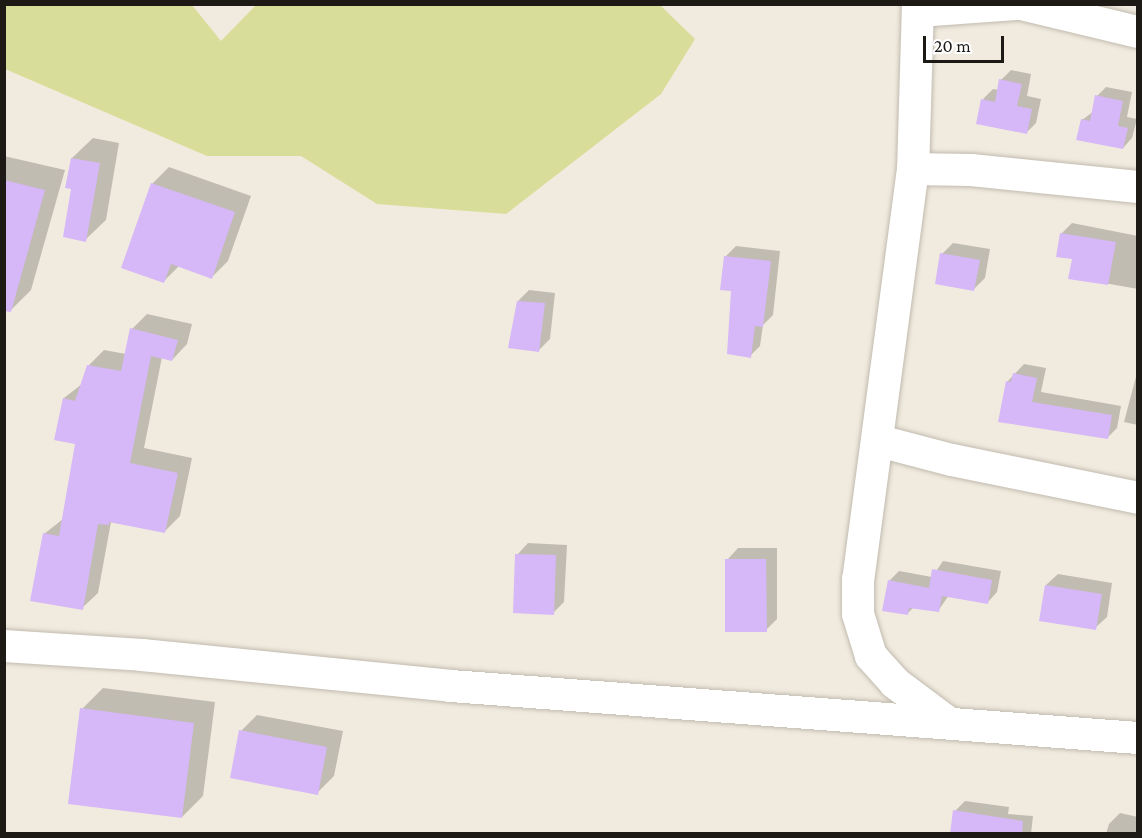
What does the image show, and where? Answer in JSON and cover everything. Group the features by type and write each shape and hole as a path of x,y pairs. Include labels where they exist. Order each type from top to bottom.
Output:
{"street":[{"path":"946,721 895,683 871,656 858,614 858,579 879,441 913,170 918,8 1016,4"},
{"path":"1021,4 1137,32"},
{"path":"913,170 971,170 1137,187"},
{"path":"879,441 952,460 1137,498"},
{"path":"4,646 451,686 946,721 1137,738"}],"green space":[{"path":"4,5 192,5 221,41 256,5 660,5 695,39 661,94 506,214 377,204 301,156 207,156 5,69"}],"building":[{"path":"999,79 1022,84 1017,106 1032,109 1027,134 976,124 981,99 995,102"},
{"path":"1095,95 1123,101 1118,126 1128,128 1123,149 1076,140 1081,119 1090,121"},
{"path":"71,158 100,163 86,242 63,237 71,189 65,188"},
{"path":"4,180 45,190 11,312 4,311"},
{"path":"151,183 235,212 212,279 171,264 164,283 121,268"},
{"path":"1060,233 1116,242 1108,285 1068,279 1072,259 1056,257"},
{"path":"940,253 980,260 974,291 935,284"},
{"path":"724,256 771,261 763,327 755,326 751,358 727,354 731,291 720,290"},
{"path":"517,301 545,303 539,352 508,348"},
{"path":"130,328 178,340 172,361 151,356 130,463 178,473 165,533 109,522 109,525 98,524 83,610 30,601 43,533 59,536 75,444 54,440 63,398 75,401 87,365 121,371"},
{"path":"1013,373 1037,378 1032,402 1112,415 1108,439 998,422 1006,381 1011,382"},
{"path":"515,554 556,555 554,615 513,613"},
{"path":"725,559 766,559 767,632 725,632"},
{"path":"932,569 992,580 988,604 942,596 939,612 909,608 908,615 882,611 888,580 929,588"},
{"path":"1045,585 1102,594 1096,630 1039,621"},
{"path":"80,708 194,723 182,818 68,804"},
{"path":"239,730 327,747 318,795 230,778"},
{"path":"953,810 1023,821 1022,834 950,834"}]}
